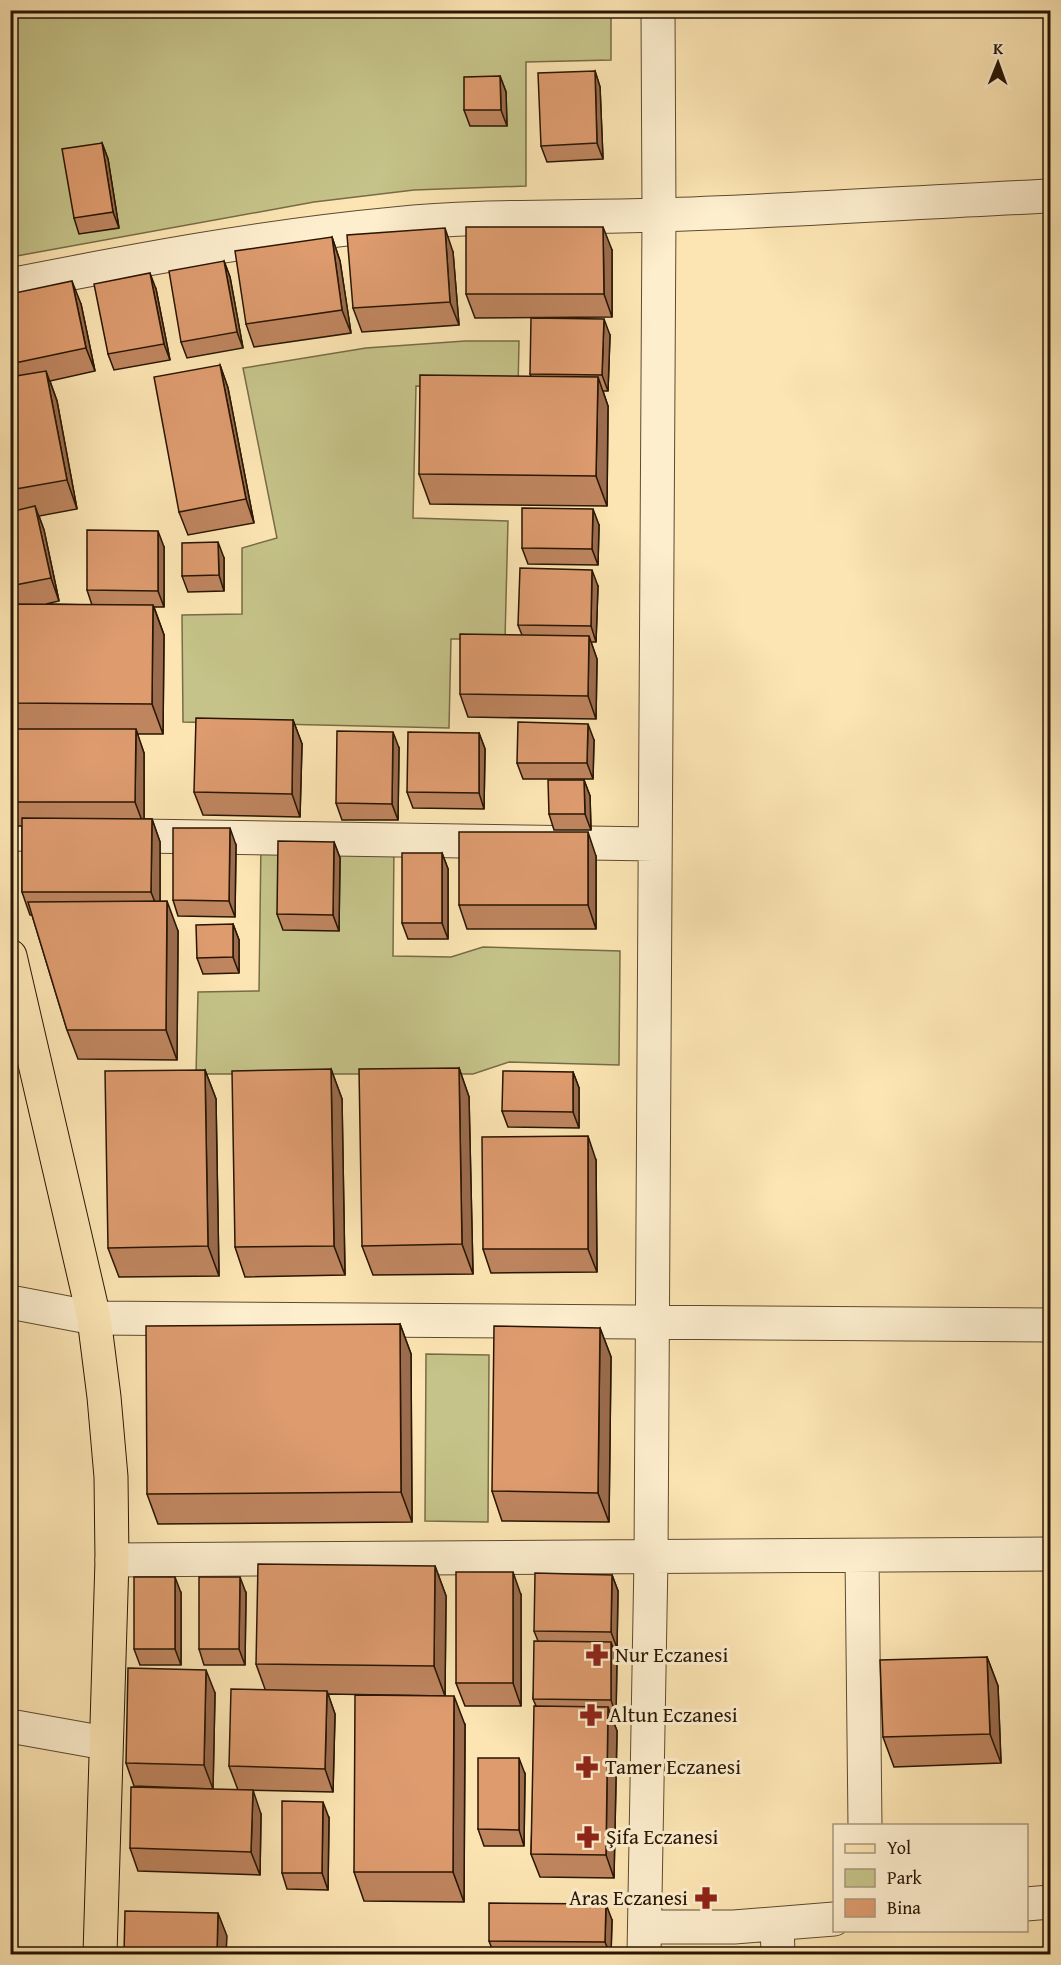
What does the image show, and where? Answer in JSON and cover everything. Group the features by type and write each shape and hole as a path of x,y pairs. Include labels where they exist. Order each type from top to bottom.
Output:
{"main road":[{"path":"10,956 94,1318 104,1398 111,1477 112,1560 100,1954"}],"street":[{"path":"658,10 659,215 651,1558 644,1941 734,1927 778,1939 833,1919"},
{"path":"10,285 123,263 345,229 454,220 659,215 1050,196"},
{"path":"10,834 654,844"},
{"path":"10,1302 94,1318 1050,1325"},
{"path":"112,1560 1050,1554"},
{"path":"862,1556 865,1824"},
{"path":"10,1726 105,1743"},
{"path":"1028,1904 1050,1902"}],"green space":[{"path":"11,11 611,11 611,60 526,62 526,186 414,190 314,202 11,257"},
{"path":"465,341 519,341 518,389 416,386 413,518 508,521 505,639 451,639 449,728 183,722 182,615 242,614 242,548 277,538 243,368 366,348"},
{"path":"261,842 394,842 393,956 451,957 483,947 620,951 619,1065 509,1062 473,1074 196,1074 198,992 259,991"},
{"path":"426,1354 489,1355 488,1522 425,1521"}],"building":[{"path":"595,71 597,143 541,146 538,73"},
{"path":"500,76 501,110 464,110 464,77"},
{"path":"102,143 113,212 74,218 62,149"},
{"path":"466,227 603,227 604,294 466,294"},
{"path":"445,228 450,302 353,308 347,235"},
{"path":"332,237 342,310 246,324 235,251"},
{"path":"224,261 237,332 181,342 169,271"},
{"path":"150,273 164,344 108,354 94,284"},
{"path":"72,281 86,348 10,364 10,294"},
{"path":"531,318 604,319 602,375 530,374"},
{"path":"220,365 246,499 179,512 154,377"},
{"path":"46,371 67,480 10,490 10,377"},
{"path":"420,375 598,377 596,476 419,474"},
{"path":"35,506 51,578 10,586 10,512"},
{"path":"522,508 593,509 592,549 522,548"},
{"path":"87,530 158,531 158,591 87,590"},
{"path":"218,542 219,575 182,576 182,543"},
{"path":"520,568 592,570 591,626 518,625"},
{"path":"10,604 153,605 152,704 10,703"},
{"path":"460,634 589,636 588,696 460,694"},
{"path":"196,718 293,720 292,794 194,792"},
{"path":"518,722 588,724 587,763 517,763"},
{"path":"10,729 136,729 135,802 10,802"},
{"path":"337,731 393,732 392,804 336,803"},
{"path":"408,732 479,733 479,793 407,792"},
{"path":"548,780 584,780 585,814 549,814"},
{"path":"22,818 152,819 151,892 22,892"},
{"path":"173,828 230,828 229,901 173,900"},
{"path":"459,832 588,832 588,905 459,905"},
{"path":"278,841 334,842 333,915 277,914"},
{"path":"402,853 442,853 442,923 402,923"},
{"path":"167,901 166,1030 67,1030 28,902"},
{"path":"233,924 233,957 197,958 196,925"},
{"path":"459,1068 462,1244 362,1246 359,1069"},
{"path":"331,1069 334,1246 235,1247 232,1071"},
{"path":"205,1070 208,1246 108,1248 105,1071"},
{"path":"503,1071 573,1072 573,1112 502,1111"},
{"path":"588,1136 588,1249 483,1249 482,1137"},
{"path":"400,1324 401,1492 147,1494 146,1326"},
{"path":"494,1326 600,1328 598,1493 492,1491"},
{"path":"258,1564 435,1566 434,1666 256,1664"},
{"path":"456,1572 513,1572 513,1683 456,1683"},
{"path":"535,1573 612,1575 611,1632 534,1631"},
{"path":"134,1577 175,1577 175,1649 134,1649"},
{"path":"199,1577 240,1577 239,1649 199,1649"},
{"path":"534,1641 611,1642 611,1700 533,1699"},
{"path":"987,1657 990,1734 883,1737 880,1660"},
{"path":"128,1668 206,1670 204,1765 126,1763"},
{"path":"231,1689 327,1691 325,1769 229,1766"},
{"path":"355,1695 454,1696 453,1872 354,1872"},
{"path":"534,1706 608,1707 606,1855 531,1854"},
{"path":"478,1758 519,1758 519,1830 478,1829"},
{"path":"131,1787 253,1790 251,1852 130,1848"},
{"path":"282,1801 323,1802 322,1873 282,1873"},
{"path":"489,1903 606,1904 605,1942 489,1941"},
{"path":"125,1911 218,1913 217,1954 124,1954"}],"place":[{"name":"Nur Eczanesi","path":"597,1655"},
{"name":"Altun Eczanesi","path":"591,1715"},
{"name":"Tamer Eczanesi","path":"587,1767"},
{"name":"Şifa Eczanesi","path":"588,1837"},
{"name":"Aras Eczanesi","path":"706,1898"}]}
